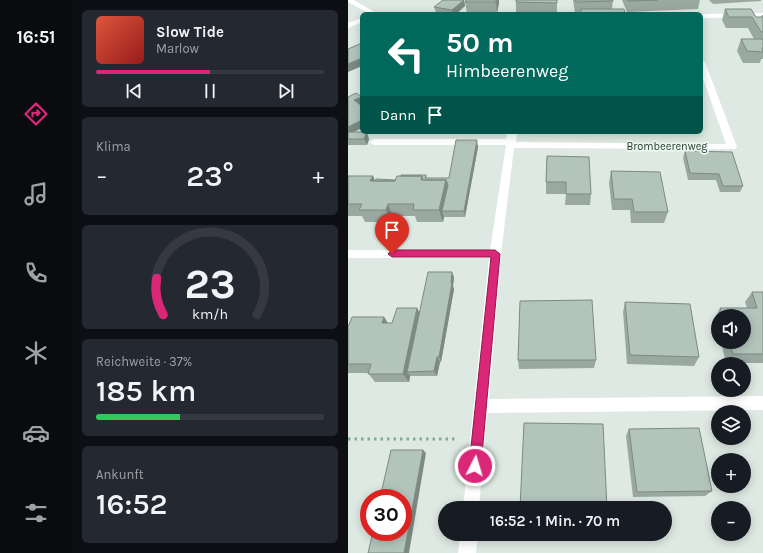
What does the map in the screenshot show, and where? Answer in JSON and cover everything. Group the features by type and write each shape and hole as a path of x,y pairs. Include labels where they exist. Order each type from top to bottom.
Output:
{"street":[{"path":"349,0 371,12"},
{"path":"703,16 763,15"},
{"path":"348,26 360,21"},
{"name":"Brombeerenweg","path":"374,142 511,140 732,147 703,67"},
{"path":"472,501 495,254 511,140"},
{"path":"348,254 495,254"},
{"path":"481,406 763,403"},
{"path":"467,553 468,541"}],"path":[{"path":"348,439 477,439"}],"building":[{"path":"443,0 464,0 452,10 434,7"},
{"path":"466,0 496,0 496,2 465,2"},
{"path":"516,0 557,0 557,3 516,2"},
{"path":"575,0 613,0 613,1 576,2"},
{"path":"628,0 658,0 628,1"},
{"path":"581,9 624,9 625,12 581,12"},
{"path":"725,9 751,9 756,17 763,17 763,32 761,32 752,17 729,17"},
{"path":"741,39 763,39 763,52 747,51"},
{"path":"360,44 360,59 348,64 348,49"},
{"path":"356,93 360,96 360,98 354,100 360,104 360,121 348,127 348,97"},
{"path":"348,132 360,132 360,134 366,134 364,139 348,139"},
{"path":"456,140 477,140 464,211 442,211 448,185 446,180 423,180 422,176 401,175 426,175 425,178 449,178"},
{"path":"685,151 732,152 743,186 723,186 719,174 690,173"},
{"path":"547,156 589,157 591,194 566,194 566,182 546,182"},
{"path":"611,171 660,172 668,212 634,212 632,199 614,199"},
{"path":"348,176 373,176 370,181 395,181 397,176 422,176 421,180 446,180 439,210 413,210 414,204 388,204 386,210 359,210 362,204 348,204"},
{"path":"376,179 396,180 375,181"},
{"path":"428,272 452,272 452,283 439,357 437,357 434,371 407,372"},
{"path":"752,292 763,292 763,354 733,354 731,349 751,349 751,309 720,308 757,308"},
{"path":"592,300 596,360 518,360 520,301"},
{"path":"625,302 690,304 699,357 630,355"},
{"path":"397,308 417,308 403,374 368,374 371,364 348,364 348,325 352,317 384,317 382,323 392,323"},
{"path":"524,423 603,424 607,501 520,501"},
{"path":"699,428 711,491 637,492 629,429"},
{"path":"391,450 423,450 412,510 412,489 382,489"},
{"path":"371,541 406,541 404,553 368,553"}],"route":[{"path":"392,254 495,254 475,466"}]}
